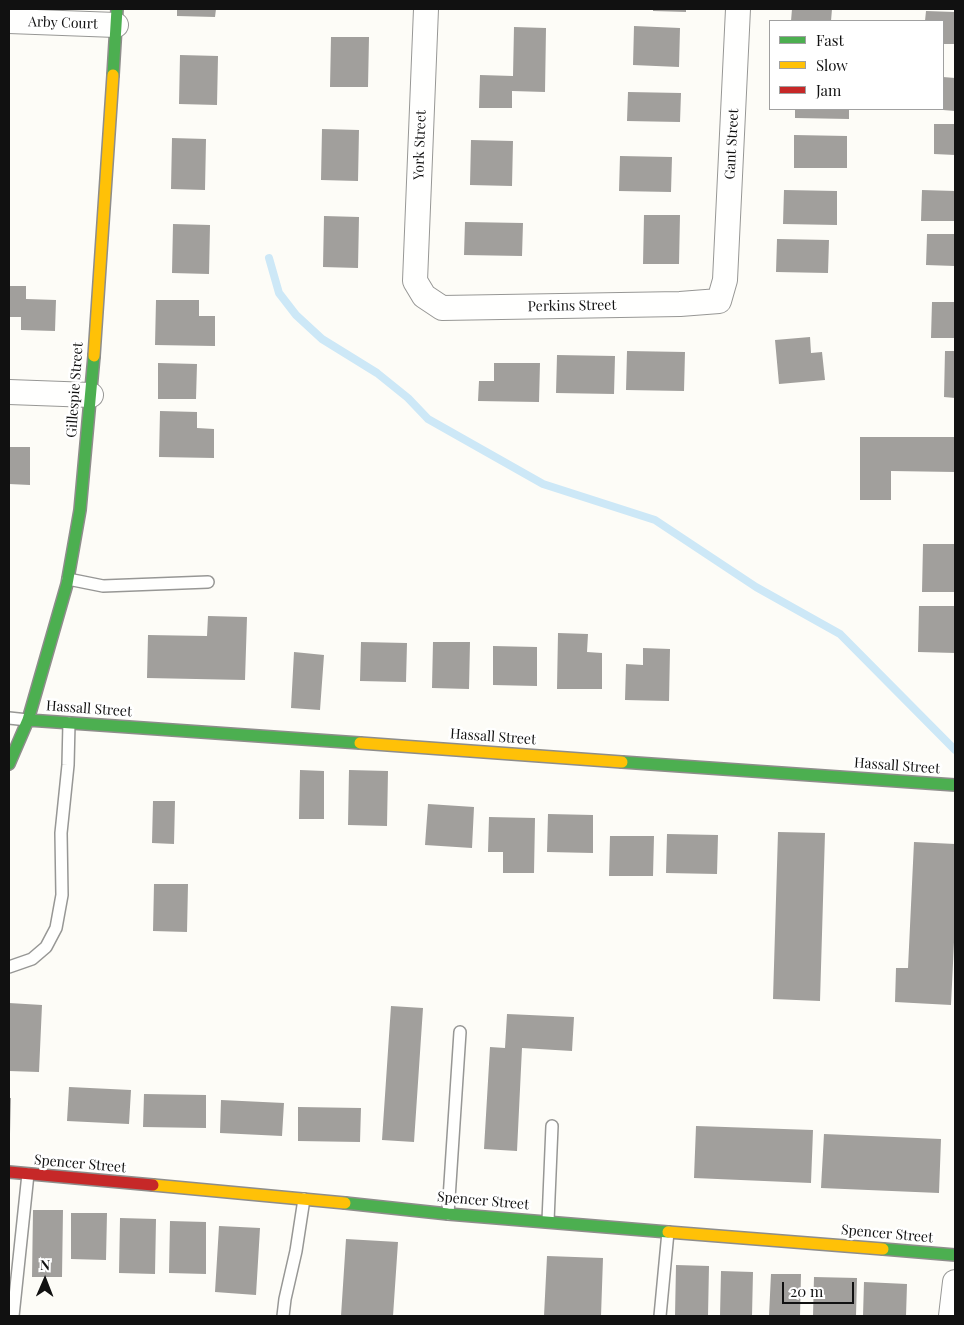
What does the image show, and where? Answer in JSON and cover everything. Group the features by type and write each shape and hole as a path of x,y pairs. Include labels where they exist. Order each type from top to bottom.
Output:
{"street":[{"name":"York Street","path":"415,281 426,9"},
{"name":"Gant Street","path":"725,280 738,9"},
{"name":"Arby Court","path":"9,21 117,17"},
{"name":"Gillespie Street","path":"9,764 28,720 68,579 80,510 91,395 117,17"},
{"name":"Perkins Street","path":"415,281 424,296 442,308 680,304 719,301 725,280"},
{"path":"9,392 91,395"},
{"name":"Hassall Street","path":"28,720 955,785"},
{"name":"Spencer Street","path":"9,1172 448,1214 955,1255"},
{"path":"951,1316 955,1282"}],"lane":[{"path":"68,579 103,586 208,582"},
{"path":"9,718 28,720"},
{"path":"9,966 32,959 46,947 56,928 62,895 61,833 68,765 69,723"},
{"path":"448,1214 460,1032"},
{"path":"548,1221 552,1126"},
{"path":"13,1316 28,1174"},
{"path":"284,1316 285,1299 296,1251 304,1199"},
{"path":"660,1316 668,1232"}],"building":[{"path":"177,9 216,9 215,17 177,16"},
{"path":"653,9 686,9 686,12 653,11"},
{"path":"792,9 832,9 831,20 791,20"},
{"path":"926,11 955,12 955,44 944,44 944,20 925,20"},
{"path":"634,26 680,28 679,67 633,65"},
{"path":"514,27 546,28 545,92 512,91 512,108 479,108 480,75 513,76"},
{"path":"331,37 369,37 368,87 330,87"},
{"path":"180,55 218,56 217,105 179,104"},
{"path":"944,77 955,78 955,111 943,110"},
{"path":"628,92 681,93 680,122 627,121"},
{"path":"795,110 849,110 849,119 795,118"},
{"path":"934,124 955,124 955,155 934,154"},
{"path":"322,129 359,130 358,181 321,180"},
{"path":"794,135 847,136 847,168 794,168"},
{"path":"172,138 206,139 205,190 171,189"},
{"path":"471,140 513,141 512,186 470,185"},
{"path":"620,156 672,157 671,192 619,191"},
{"path":"784,190 837,191 837,225 783,224"},
{"path":"922,190 955,191 955,221 921,221"},
{"path":"644,215 680,215 679,264 643,264"},
{"path":"324,216 359,217 358,268 323,267"},
{"path":"465,222 523,223 522,256 464,255"},
{"path":"173,224 210,225 209,274 172,273"},
{"path":"927,234 955,234 955,266 926,265"},
{"path":"777,239 829,240 828,273 776,272"},
{"path":"9,286 26,286 26,299 56,300 55,331 21,330 21,317 9,317"},
{"path":"156,300 199,300 199,316 215,316 215,346 155,345"},
{"path":"932,302 955,302 955,338 931,338"},
{"path":"810,337 811,353 822,352 825,380 779,384 775,340"},
{"path":"627,351 685,352 684,391 626,390"},
{"path":"945,351 955,351 955,398 944,397"},
{"path":"557,355 615,356 614,394 556,393"},
{"path":"158,363 197,364 196,399 158,399"},
{"path":"494,363 540,363 539,402 478,401 479,381 494,381"},
{"path":"160,411 197,412 197,428 214,429 214,458 159,457"},
{"path":"860,437 955,437 955,472 891,471 891,500 860,500"},
{"path":"9,447 30,447 30,485 9,484"},
{"path":"923,544 955,544 955,592 922,592"},
{"path":"919,606 955,606 955,653 918,652"},
{"path":"208,616 247,617 245,680 147,678 148,635 207,636"},
{"path":"558,633 588,634 587,652 602,653 602,689 557,689"},
{"path":"361,642 407,643 406,682 360,681"},
{"path":"433,642 470,642 469,689 432,688"},
{"path":"493,646 537,647 537,686 493,685"},
{"path":"643,648 670,649 669,701 625,700 626,664 643,665"},
{"path":"294,652 324,655 320,710 291,708"},
{"path":"300,770 324,771 324,819 299,819"},
{"path":"349,770 388,771 387,826 348,825"},
{"path":"153,801 175,801 174,844 152,843"},
{"path":"428,804 474,807 472,848 425,845"},
{"path":"548,814 593,815 593,853 547,852"},
{"path":"489,817 535,818 534,873 503,873 503,852 488,852"},
{"path":"778,832 825,833 820,1001 773,999"},
{"path":"667,834 718,835 717,874 666,873"},
{"path":"610,836 654,836 653,876 609,876"},
{"path":"914,842 955,844 955,921 951,1005 895,1002 896,968 908,968"},
{"path":"154,884 188,884 187,932 153,931"},
{"path":"9,1003 42,1005 39,1072 9,1071"},
{"path":"391,1006 423,1008 414,1142 382,1140"},
{"path":"507,1014 574,1017 572,1051 522,1048 517,1151 484,1149 490,1047 505,1048"},
{"path":"69,1087 131,1090 129,1124 67,1121"},
{"path":"144,1094 206,1095 206,1128 143,1127"},
{"path":"9,1098 11,1098 10,1134 9,1134"},
{"path":"221,1100 284,1103 282,1136 220,1133"},
{"path":"298,1107 361,1108 360,1142 298,1141"},
{"path":"696,1126 813,1130 811,1183 694,1178"},
{"path":"824,1134 941,1139 939,1193 821,1188"},
{"path":"33,1210 63,1210 62,1277 32,1277"},
{"path":"71,1213 107,1213 106,1260 71,1259"},
{"path":"120,1218 156,1219 155,1274 119,1273"},
{"path":"170,1221 206,1222 206,1274 169,1273"},
{"path":"219,1226 260,1228 256,1295 215,1292"},
{"path":"346,1239 398,1242 393,1316 341,1316"},
{"path":"547,1256 603,1258 601,1316 544,1316"},
{"path":"676,1265 709,1266 708,1316 675,1316"},
{"path":"721,1271 753,1272 752,1316 720,1316"},
{"path":"771,1274 801,1274 800,1316 769,1316"},
{"path":"814,1277 857,1278 856,1316 813,1316"},
{"path":"864,1282 907,1284 906,1316 863,1316"}],"waterway":[{"path":"269,258 279,293 296,315 322,339 377,373 408,398 428,419 543,484 655,520 756,587 840,634 955,750"}],"traffic: fast":[{"path":"113,75 117,9"},
{"path":"9,764 28,720 67,584 80,510 94,356"},
{"path":"28,720 360,743"},
{"path":"622,762 955,785"},
{"path":"345,1203 448,1214 668,1232"},
{"path":"883,1249 955,1255"}],"traffic: slow":[{"path":"94,356 113,75"},
{"path":"360,743 622,762"},
{"path":"153,1185 345,1203"},
{"path":"668,1232 883,1249"}],"traffic: jam":[{"path":"9,1172 153,1185"}]}
